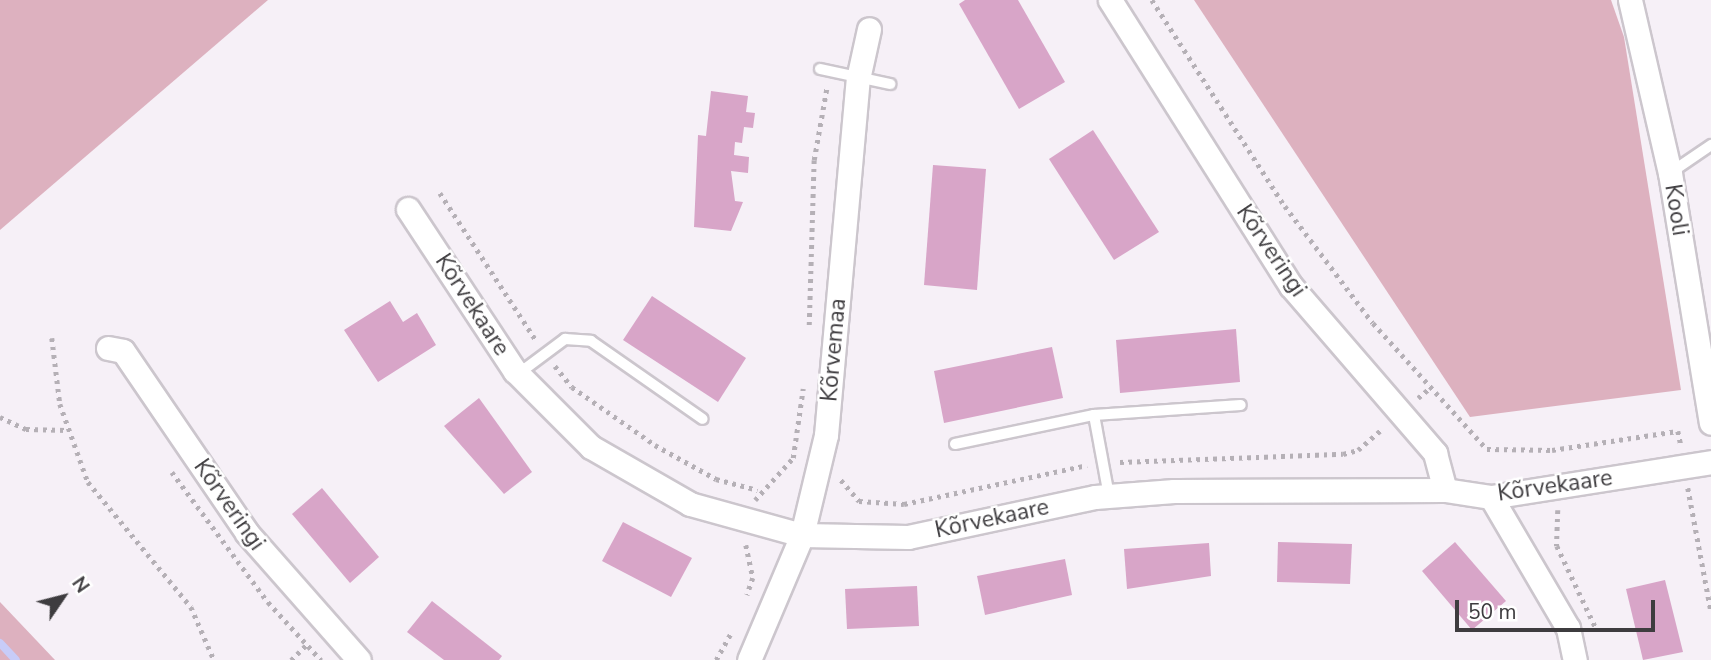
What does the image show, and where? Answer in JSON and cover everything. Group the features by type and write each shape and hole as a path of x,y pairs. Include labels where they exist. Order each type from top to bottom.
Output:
{"street":[{"name":"Kõrveringi","path":"1110,0 1291,286 1435,453 1445,490"},
{"name":"Kooli","path":"1630,0 1670,173 1711,423"},
{"name":"Kõrvemaa","path":"749,660 802,535 826,435 858,79 869,29"},
{"name":"Kõrvekaare","path":"408,209 518,374 591,447 637,478 749,524 802,535 908,537 1109,496 1445,490 1492,497 1711,462"},
{"name":"Kõrveringi","path":"108,348 123,351 247,533 359,660"},
{"path":"1492,497 1568,628 1575,660"}],"lane":[{"path":"825,70 890,84"},
{"path":"1670,173 1711,145"},
{"path":"518,374 543,352 565,339 609,348 703,419"},
{"path":"955,444 1094,415 1241,405"},
{"path":"1094,415 1109,496"}],"path":[{"path":"1152,0 1253,160 1373,323 1487,449 1552,450 1678,431 1711,611"},
{"path":"808,338 814,160 825,70"},
{"path":"440,193 543,352 572,387 655,445 716,479 758,490"},
{"path":"52,338 67,430 88,482 191,607 214,660"},
{"path":"744,604 753,578 744,537 758,490 793,458 805,378"},
{"path":"0,417 26,429 67,430"},
{"path":"1552,450 1559,486 1557,546 1594,615 1597,634"},
{"path":"716,660 734,626"},
{"path":"290,660 307,644"}],"shaded area":[{"path":"0,0 268,0 0,230"},
{"path":"1194,0 1611,0 1624,37 1681,390 1470,417"},
{"path":"0,602 55,660 0,660"}],"building":[{"path":"965,0 1018,0 1065,82 1019,109 959,4"},
{"path":"711,91 748,96 746,112 755,113 753,128 744,127 742,143 735,142 734,155 749,157 748,173 731,171 735,201 743,202 731,231 694,227 698,135 706,136"},
{"path":"1093,130 1159,232 1114,260 1049,159"},
{"path":"933,165 986,169 977,290 924,285"},
{"path":"652,296 746,358 718,402 623,340"},
{"path":"390,301 403,322 417,313 436,345 378,382 344,330"},
{"path":"1236,329 1240,382 1120,393 1116,340"},
{"path":"1052,347 1063,398 944,423 934,371"},
{"path":"479,398 532,472 504,494 444,426"},
{"path":"322,488 379,557 350,583 292,514"},
{"path":"623,522 692,558 671,597 602,561"},
{"path":"1278,542 1352,544 1350,584 1277,582"},
{"path":"1455,542 1506,601 1472,630 1422,571"},
{"path":"1209,543 1211,576 1127,589 1124,549"},
{"path":"1065,559 1072,595 985,615 977,576"},
{"path":"1665,580 1683,652 1643,660 1626,589"},
{"path":"917,586 919,626 847,629 845,589"},
{"path":"432,601 502,656 499,660 444,660 407,632"}],"waterway":[{"path":"0,643 16,660"}]}
